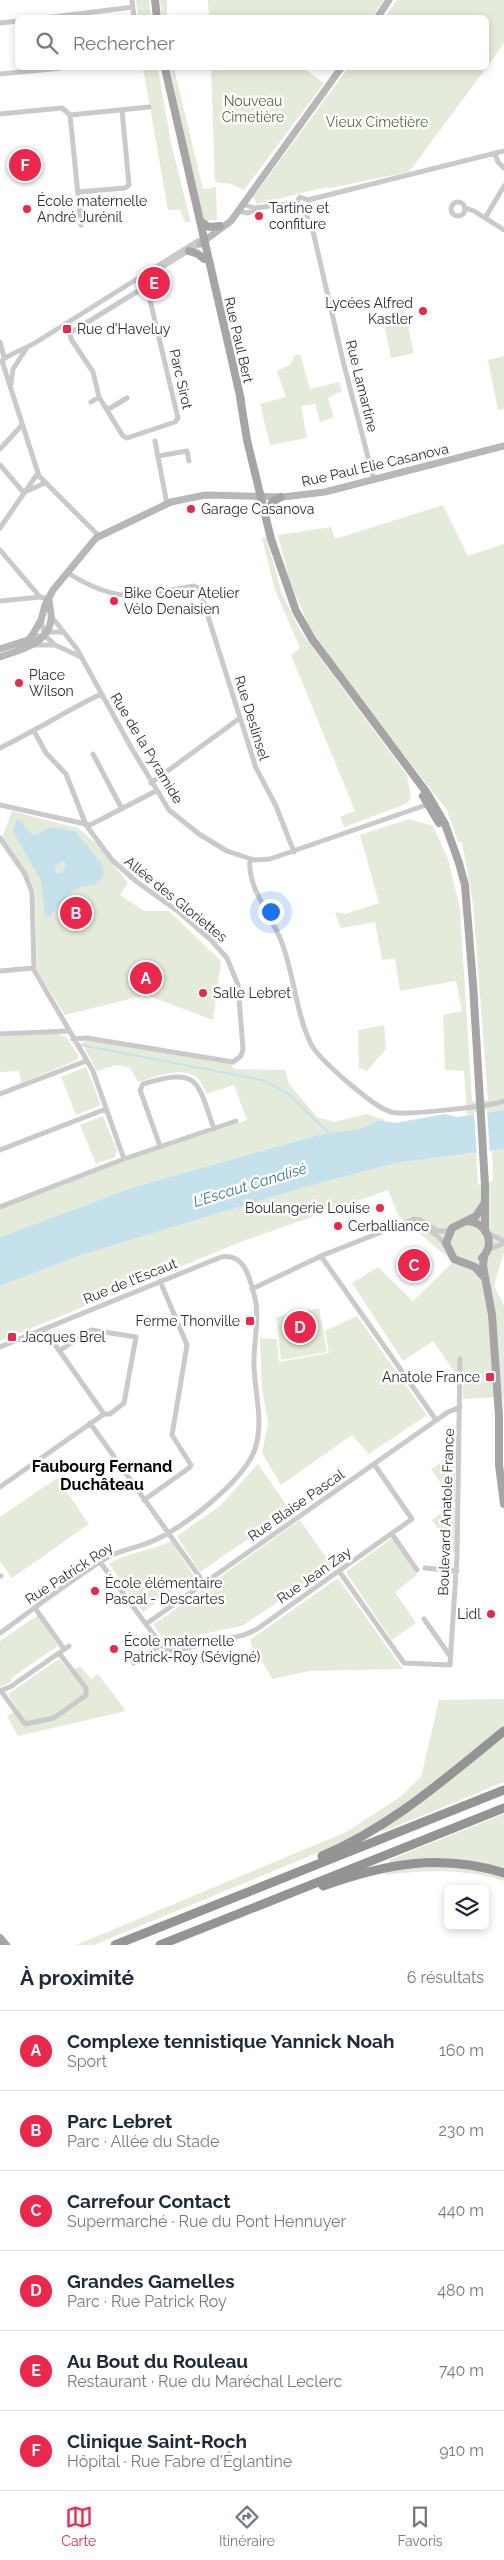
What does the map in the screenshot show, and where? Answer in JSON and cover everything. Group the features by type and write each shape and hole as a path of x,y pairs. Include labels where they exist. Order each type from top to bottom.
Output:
{"highway":[{"path":"256,1889 283,1873 337,1850 382,1826 406,1810 504,1731"},
{"path":"115,1945 504,1790"},
{"path":"160,1945 504,1808"},
{"path":"266,1903 369,1870 408,1863 454,1863 504,1873"}],"main road":[{"path":"155,0 157,15"},
{"path":"161,70 170,117 202,240"},
{"path":"165,70 200,221 202,240"},
{"path":"200,221 210,226 220,226"},
{"name":"Rue Paul Bert","path":"202,240 204,259 214,288"},
{"name":"Rue Paul Bert","path":"202,240 240,397 245,431 263,497"},
{"path":"189,252 198,254 204,259"},
{"path":"263,497 269,512 285,582"},
{"path":"263,497 275,554 296,611 308,632 400,754 447,829 460,863 464,885 480,1098 486,1231 489,1243 486,1254 486,1280 492,1315 499,1416 499,1465 504,1504"},
{"path":"269,512 272,502 281,497"},
{"path":"485,1202 478,1214 459,1223 450,1230 447,1237 448,1249 454,1258 478,1269 486,1280"},
{"path":"466,1221 476,1222 486,1231"},
{"path":"468,1263 486,1254"},
{"path":"499,1416 504,1445"},
{"path":"0,1938 6,1945"}],"street":[{"path":"132,0 134,15"},
{"path":"379,15 389,0"},
{"path":"69,15 133,7"},
{"path":"0,23 15,21"},
{"path":"0,74 41,70"},
{"path":"4,361 222,229 340,70"},
{"path":"70,115 149,107"},
{"path":"0,114 62,108 70,115 81,226"},
{"path":"78,192 125,188 130,185 122,110"},
{"path":"242,204 251,208 296,203 300,198 308,200 504,151"},
{"path":"495,154 498,162 504,168"},
{"path":"485,218 504,186"},
{"path":"296,203 298,210 305,212 310,207 308,200"},
{"path":"237,211 248,213 260,207"},
{"path":"465,208 504,230"},
{"path":"138,280 189,252 237,211"},
{"name":"Rue Lamartine","path":"305,212 312,227 329,292 329,304 374,480"},
{"name":"Parc Sirot","path":"138,280 149,296 178,418 175,422 127,438 122,436 99,397 93,372 70,335 72,331 143,288"},
{"path":"102,302 106,310"},
{"path":"0,342 11,392 38,473 99,536"},
{"path":"11,392 13,369 28,347"},
{"path":"4,361 15,359 16,363"},
{"path":"4,361 13,369"},
{"path":"91,402 99,397"},
{"path":"107,410 127,398"},
{"path":"0,449 22,425"},
{"path":"155,441 167,504"},
{"name":"Rue Paul Elie Casanova","path":"49,599 99,536 167,504 205,495 281,497 330,491 504,446"},
{"path":"158,456 187,451 189,461"},
{"path":"0,465 24,493"},
{"path":"0,528 38,473"},
{"path":"24,493 45,482"},
{"path":"0,550 40,596"},
{"name":"Rue Deslinsel","path":"68,573 95,588 120,596 134,596 193,586 199,588 256,768 278,810 294,852"},
{"path":"0,601 40,596 49,599"},
{"path":"44,634 50,625 49,599"},
{"path":"30,642 49,599"},
{"name":"Rue de la Pyramide","path":"51,616 82,658 151,783 172,812 199,834 227,851 250,859"},
{"path":"41,620 44,634 55,645"},
{"path":"0,657 44,634 63,632"},
{"path":"0,649 30,642 55,645 82,658"},
{"path":"0,748 52,722 57,715 101,694"},
{"path":"151,783 240,718"},
{"name":"Allée des Gloriettes","path":"34,731 46,753 68,777 86,825 116,864 215,943 227,958 239,989 243,1045 241,1056 235,1061 228,1062 88,1038 73,1039"},
{"path":"93,754 122,809"},
{"path":"0,804 86,825 95,823 156,791"},
{"path":"431,803 294,852 266,860 250,859 249,875 282,942 305,1027 315,1051 328,1066 386,1110 398,1113 490,1105 504,1101"},
{"path":"0,838 23,870 31,888 34,968 94,1075 124,1159"},
{"path":"0,971 34,968"},
{"path":"0,1034 68,1031"},
{"path":"0,1094 86,1061"},
{"path":"160,1146 140,1090 143,1084 172,1075 193,1080 199,1086 214,1128"},
{"path":"0,1150 106,1109"},
{"path":"0,1207 124,1159 236,1121"},
{"path":"252,1289 321,1256 419,1219 435,1230 450,1230"},
{"path":"404,1224 415,1224 435,1234 448,1249"},
{"path":"486,1231 504,1242 486,1254"},
{"name":"Rue de l'Escaut","path":"0,1347 160,1281 227,1256 236,1258 243,1264 252,1289"},
{"path":"321,1256 436,1420"},
{"path":"144,1500 191,1465 172,1435 187,1343 160,1281"},
{"name":"Rue Patrick Roy","path":"0,1633 100,1562 116,1553 154,1541 168,1532 230,1486 248,1465 255,1449 259,1424 254,1357 256,1304 252,1289"},
{"path":"44,1329 104,1414"},
{"path":"0,1486 90,1423 104,1414 110,1414 124,1402 136,1337 91,1330 59,1351"},
{"name":"Boulevard Anatole France","path":"339,1571 404,1663 450,1664 457,1571 460,1360"},
{"name":"Rue Blaise Pascal","path":"146,1624 436,1420 460,1407"},
{"path":"90,1423 204,1583"},
{"name":"Rue Jean Zay","path":"160,1645 165,1650 173,1651 248,1633 412,1519 374,1464"},
{"path":"392,1534 417,1570"},
{"path":"100,1562 160,1645 134,1663"},
{"path":"425,1568 457,1571"},
{"path":"35,1608 64,1649 86,1688 86,1695 54,1718 25,1724 1,1691 10,1687 64,1649"},
{"path":"424,1619 450,1656"}],"green space":[{"path":"136,0 149,0 151,15 138,15"},
{"path":"160,0 167,0 167,15 162,15"},
{"path":"208,0 384,0 373,15 209,15"},
{"path":"397,0 504,0 504,43 489,64 489,15 386,15"},
{"path":"143,70 158,70 171,143 191,222 185,222 180,210 168,210"},
{"path":"170,70 174,70 203,189 216,187 217,220 203,221"},
{"name":"Nouveau Cimetière","path":"211,70 306,70 324,83 244,190 231,184 215,182"},
{"name":"Vieux Cimetière","path":"347,70 485,70 409,172 330,188 327,187 257,204 253,197"},
{"path":"404,309 414,353 391,358 382,314"},
{"path":"300,354 310,389 339,382 342,391 328,398 334,417 320,422 315,404 301,406 307,438 270,445 260,404 286,397 277,371 291,364 294,356"},
{"path":"504,356 504,409 498,410 488,360"},
{"path":"443,505 468,556 504,544 504,1110 467,1115 464,1071 445,1070 443,1015 462,1011 456,981 400,991 395,959 382,960 375,922 340,928 335,912 345,914 379,903 360,835 409,819 433,826 448,859 460,909 472,1101 488,1100 473,904 462,842 458,842 447,810 357,695 310,628 290,583 278,535 331,527 335,539"},
{"path":"266,537 282,594 301,632 407,775 411,798 406,804 344,827 340,817 355,811 291,655 300,648 275,590 262,538"},
{"path":"12,811 78,828 97,844 128,883 120,895 144,911 169,911 221,961 213,1020 146,995 65,1015 37,970 35,891 30,878 2,838"},
{"path":"384,1025 386,1049 367,1071 359,1068 358,1030"},
{"path":"57,1033 67,1038 79,1057 75,1061 21,1083 19,1071 0,1072 0,1037"},
{"path":"88,1040 231,1064 234,1069 285,1070 289,1084 317,1117 334,1122 367,1114 388,1121 378,1120 362,1128 318,1135 134,1187 0,1237 0,1209 131,1159 247,1120 234,1085 206,1094 195,1076 187,1073 168,1073 138,1082 130,1068 116,1065 97,1071 82,1043"},
{"path":"86,1067 101,1105 76,1115 61,1077"},
{"path":"103,1116 117,1150 115,1157 96,1164 80,1125"},
{"path":"504,1149 504,1252 494,1286 504,1306 504,1416 503,1397 463,1399 463,1384 433,1341 403,1361 352,1283 378,1267 413,1301 453,1262 398,1215 388,1190 243,1241 0,1341 0,1286 81,1255 302,1188 396,1163 476,1153 478,1185 493,1181 492,1151"},
{"path":"319,1308 327,1352 281,1360 276,1317"},
{"path":"357,1316 427,1415 369,1454 352,1435 281,1485 262,1453 268,1422 262,1389 260,1338 277,1339 279,1362 329,1353 325,1331"},
{"path":"455,1453 455,1504 431,1469"},
{"path":"258,1464 290,1510 200,1572 177,1536 220,1506"},
{"path":"57,1478 89,1524 12,1578 0,1561 0,1517"},
{"path":"452,1504 455,1509 455,1553 432,1520"},
{"path":"300,1520 332,1566 242,1626 177,1639 168,1646 153,1625"},
{"path":"392,1538 417,1575 395,1592 416,1623 392,1640 347,1574 347,1571"},
{"path":"171,1541 194,1576 143,1612 109,1564"},
{"path":"338,1578 403,1669 309,1671 273,1679 251,1645 251,1639"},
{"path":"38,1615 58,1646 11,1678 12,1681 0,1687 0,1641"},
{"path":"59,1659 70,1672 80,1666 91,1679 98,1674 126,1711 18,1736 7,1716 18,1709 8,1694"},
{"path":"504,1699 504,1782 382,1832 376,1826 346,1841 94,1945 76,1945 346,1832 399,1798 421,1777 439,1700"},
{"path":"504,1814 504,1881 475,1874 445,1871 385,1875 386,1871 392,1870 389,1860"}],"water":[{"path":"17,819 22,822 31,834 36,835 50,827 75,831 102,864 104,871 102,878 97,883 75,890 63,900 50,916 45,916 41,881 13,831","holes":["64,861 66,866 62,873 56,873 55,866"]},
{"name":"L'Escaut Canalisé","path":"504,1110 504,1149 396,1163 302,1188 81,1255 0,1286 0,1237 134,1187 318,1135 362,1128 378,1120 395,1123 445,1114 457,1117"}],"pier":[{"path":"487,1110 490,1154 477,1156 474,1112"}],"waterway":[{"path":"81,1045 262,1080 287,1093 330,1134"}],"place":[{"name":"Clinique Saint-Roch","path":"25,165"},
{"name":"École maternelle André Jurénil","path":"27,209"},
{"name":"Tartine et confiture","path":"259,216"},
{"name":"Au Bout du Rouleau","path":"154,283"},
{"name":"Lycées Alfred Kastler","path":"423,311"},
{"name":"Rue d'Haveluy","path":"67,329"},
{"name":"Garage Casanova","path":"191,509"},
{"name":"Bike Coeur Atelier Vélo Denaisien","path":"114,601"},
{"name":"Place Wilson","path":"19,683"},
{"name":"Parc Lebret","path":"76,913"},
{"name":"Complexe tennistique Yannick Noah","path":"146,978"},
{"name":"Salle Lebret","path":"203,993"},
{"name":"Boulangerie Louise","path":"380,1208"},
{"name":"Cerballiance","path":"338,1226"},
{"name":"Carrefour Contact","path":"414,1265"},
{"name":"Ferme Thonville","path":"250,1321"},
{"name":"Grandes Gamelles","path":"300,1327"},
{"name":"Jacques Brel","path":"12,1337"},
{"name":"Anatole France","path":"490,1377"},
{"name":"École élémentaire Pascal - Descartes","path":"95,1591"},
{"name":"Lidl","path":"491,1614"},
{"name":"École maternelle Patrick-Roy (Sévigné)","path":"114,1649"}],"district":[{"name":"Faubourg Fernand Duchâteau","path":"102,1475"}]}
